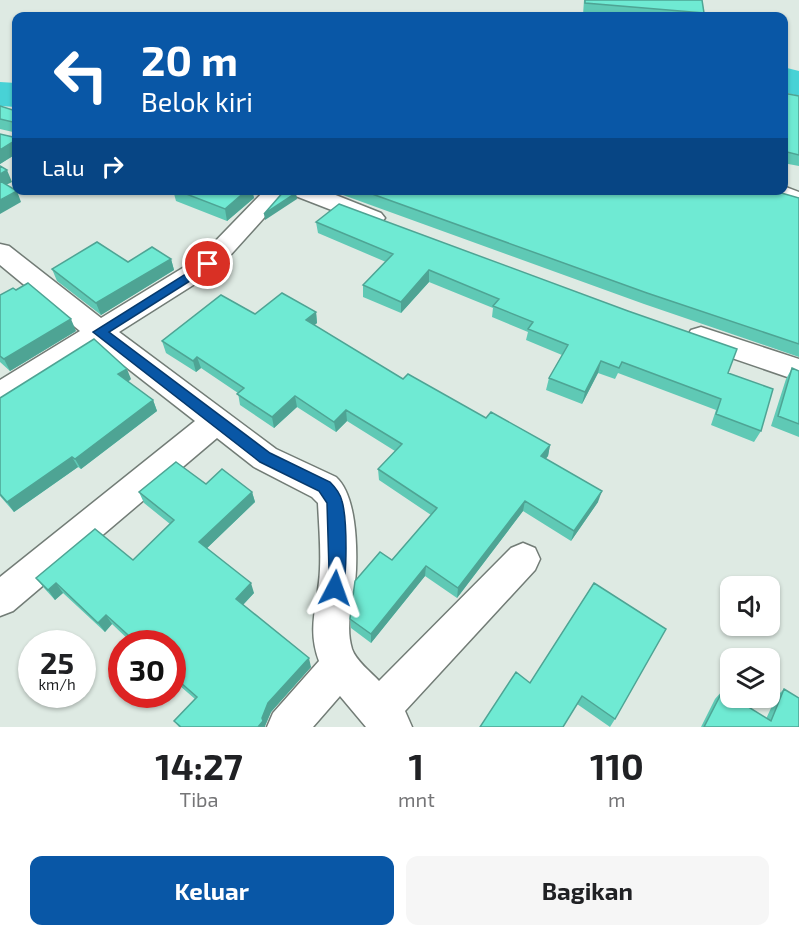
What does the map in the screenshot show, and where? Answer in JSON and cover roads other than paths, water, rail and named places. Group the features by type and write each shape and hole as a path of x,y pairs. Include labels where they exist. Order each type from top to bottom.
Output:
{"street":[{"path":"0,394 208,264 273,195"},
{"path":"314,195 399,227"},
{"path":"0,252 265,458 324,487 331,493 335,503 338,570 330,626 333,648 340,666 385,719 523,559"},
{"path":"676,328 799,370"},
{"path":"0,599 216,421"},
{"path":"287,727 340,666"}],"waterway":[{"path":"788,81 799,84"},
{"path":"0,94 12,95"}]}
